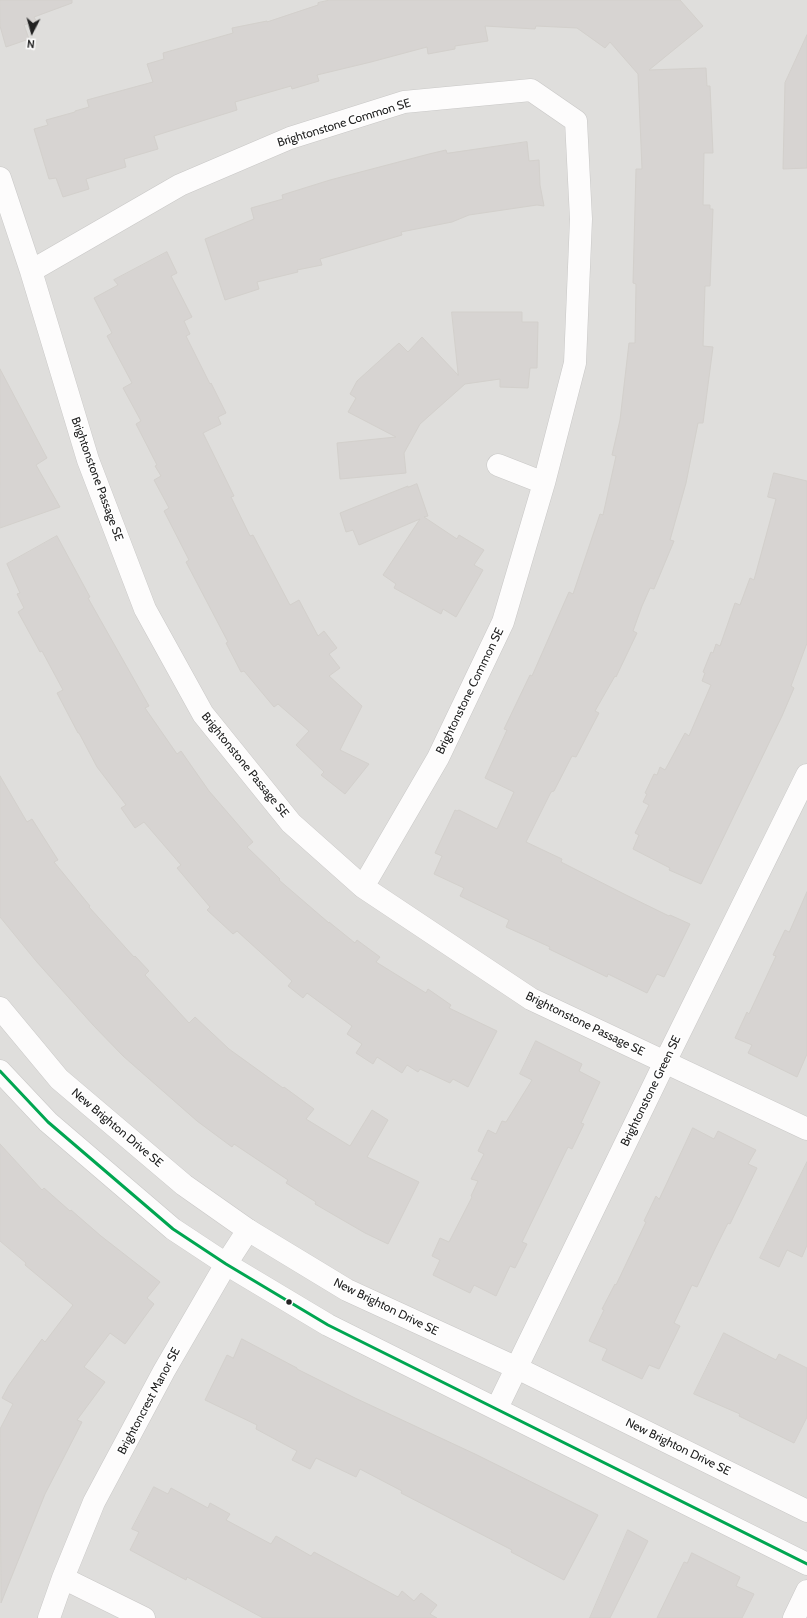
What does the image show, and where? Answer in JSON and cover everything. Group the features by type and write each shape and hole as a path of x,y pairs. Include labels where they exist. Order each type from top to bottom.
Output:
{"street":[{"name":"Brightonstone Common SE","path":"31,271 180,185 290,138 404,102 531,90 576,121 582,219 575,363 544,482 503,622 438,758 363,886"},
{"name":"Brightonstone Passage SE","path":"0,178 31,271 88,460 145,609 203,714 291,823 363,886 531,999 807,1129"},
{"path":"498,465 544,482"},
{"name":"Brightonstone Green SE","path":"497,1408 665,1062 807,775"},
{"name":"New Brighton Drive SE","path":"0,1008 59,1079 184,1185 248,1230 347,1290 517,1368 807,1511"},
{"path":"0,1071 48,1122 173,1229 226,1264 328,1325 807,1564"},
{"name":"Brightoncrest Manor SE","path":"49,1618 63,1578 94,1502 164,1371 226,1264 248,1230"},
{"path":"63,1578 144,1618"},
{"path":"794,1618 807,1591"}],"shaded area":[{"path":"0,0 807,0 807,1618 0,1618"}],"building":[{"path":"0,0 72,0 72,3 34,17 36,21 24,25 29,39 6,47 0,26"},
{"path":"330,0 680,0 703,26 649,70 706,68 707,86 710,86 713,153 704,153 703,205 710,205 710,209 713,209 710,286 705,286 703,346 713,347 703,423 698,423 686,483 670,540 674,541 654,589 650,588 642,606 633,631 637,633 616,677 615,676 595,711 599,713 576,757 572,756 554,791 551,792 526,842 562,859 561,862 626,895 669,916 670,915 690,924 664,977 657,974 647,993 608,974 607,977 549,949 550,947 506,927 509,920 460,896 464,888 434,874 442,856 435,853 455,810 459,810 497,829 514,792 485,778 507,730 504,729 530,675 532,676 569,592 573,594 600,514 603,515 616,456 612,455 620,420 629,343 635,343 636,284 633,283 636,169 642,169 638,74 610,42 605,48 577,28 536,26 535,29 485,26 488,41 455,46 455,49 428,54 427,47 317,75 319,81 292,89 291,86 235,102 237,110 154,136 158,149 124,159 126,167 86,179 89,189 63,197 56,178 49,179 34,129 48,125 46,120 89,107 87,100 153,82 147,64 164,59 163,53 233,33 232,28 267,22"},
{"path":"807,35 807,168 783,169 785,83"},
{"path":"527,142 529,161 539,160 540,185 544,206 537,205 469,215 452,222 401,232 402,235 320,259 322,265 297,270 298,272 257,282 259,289 225,300 205,239 254,219 251,208 283,199 282,195 330,180 429,154 446,150 447,153"},
{"path":"167,252 177,273 171,276 192,317 184,321 190,334 186,336 226,413 218,417 221,424 203,433 234,496 231,497 250,536 253,535 290,605 299,600 318,636 324,631 337,648 329,654 340,668 329,676 362,706 340,750 369,764 345,794 321,775 324,772 296,745 309,731 278,704 274,707 244,671 241,672 226,643 228,642 186,562 189,560 164,511 169,508 154,480 161,476 136,424 141,421 123,388 132,383 107,336 112,333 94,298 118,285 114,280"},
{"path":"452,312 522,312 522,322 538,322 537,368 530,368 528,388 500,387 500,379 465,384 420,424 404,453 406,473 340,479 337,443 396,437 348,412 356,398 350,394 357,381 399,343 408,352 422,337 458,375"},
{"path":"0,369 47,458 36,465 60,507 0,528"},
{"path":"774,473 807,481 807,643 791,686 794,688 782,716 701,884 669,870 670,868 633,849 639,835 635,833 649,805 643,802 647,794 645,793 654,774 657,775 660,767 665,770 685,733 689,736 711,685 702,681 705,673 703,672 711,652 713,653 716,644 720,646 735,603 740,605 750,578 754,580 776,499 768,497"},
{"path":"417,484 428,516 424,517 457,539 459,535 484,550 474,565 483,570 456,617 443,609 441,614 394,588 396,584 383,575 420,519 359,545 353,530 346,532 340,513 408,486"},
{"path":"57,536 90,597 88,598 149,706 145,708 177,754 181,751 209,791 253,842 247,847 280,879 279,880 329,923 355,943 357,940 380,957 376,962 426,993 428,989 451,1005 449,1008 497,1031 468,1087 453,1079 450,1083 420,1069 418,1072 407,1065 402,1073 377,1057 373,1064 356,1053 362,1044 347,1034 352,1026 307,993 303,998 288,986 292,981 237,931 233,934 207,910 210,907 177,868 181,865 144,822 135,828 121,808 126,805 97,767 78,733 57,693 63,690 42,651 40,652 18,612 24,608 17,594 20,593 7,564"},
{"path":"0,776 27,822 32,819 58,860 54,862 90,906 89,907 134,957 135,956 149,971 145,975 189,1023 195,1017 229,1049 314,1109 306,1119 350,1146 372,1110 388,1120 367,1157 419,1182 388,1244 365,1233 315,1204 316,1202 286,1183 288,1180 234,1144 232,1147 197,1121 123,1056 36,961 0,917"},
{"path":"807,892 807,1054 797,1077 748,1053 752,1045 735,1038 747,1012 749,1014 776,956 773,955 785,930 789,932"},
{"path":"536,1041 582,1064 579,1071 600,1082 581,1123 584,1124 572,1149 568,1147 522,1242 527,1244 515,1268 510,1266 496,1296 474,1285 470,1293 433,1275 440,1260 432,1256 440,1238 449,1242 472,1197 471,1196 478,1181 471,1179 484,1154 478,1151 488,1130 496,1134 502,1121 506,1122 532,1080 520,1074"},
{"path":"693,1128 714,1139 718,1131 756,1150 748,1164 757,1168 697,1287 692,1285 674,1323 680,1326 659,1369 649,1365 642,1379 602,1360 607,1349 589,1341 604,1310 602,1309 615,1284 616,1285 646,1222 644,1221 656,1196 659,1199"},
{"path":"0,1144 42,1190 44,1188 70,1211 71,1210 101,1236 160,1282 147,1298 154,1304 125,1344 110,1333 84,1367 105,1382 77,1420 82,1422 45,1494 1,1603 0,1429 13,1404 2,1398 9,1385 42,1339 45,1342 73,1305 25,1265 26,1263 0,1241"},
{"path":"807,1162 807,1245 802,1257 787,1250 779,1267 760,1258"},
{"path":"724,1333 776,1360 779,1354 807,1368 807,1417 794,1443 739,1416 740,1414 694,1394"},
{"path":"242,1339 355,1398 475,1454 598,1515 564,1580 511,1552 512,1550 401,1493 402,1491 360,1469 356,1477 316,1458 310,1469 292,1460 297,1451 256,1429 257,1425 205,1400 227,1355 233,1358"},
{"path":"154,1487 168,1494 171,1488 208,1508 210,1503 230,1514 226,1520 271,1544 276,1536 311,1556 314,1552 398,1597 402,1591 414,1601 421,1593 437,1605 430,1614 437,1618 263,1618 187,1577 186,1580 130,1550 139,1532 132,1529"},
{"path":"628,1530 648,1541 610,1618 590,1618"},
{"path":"692,1553 740,1577 736,1586 754,1594 742,1618 657,1618 684,1562 687,1563"}],"transit line":[{"path":"0,1071 48,1122 173,1229 226,1264 328,1325 807,1564"}]}
